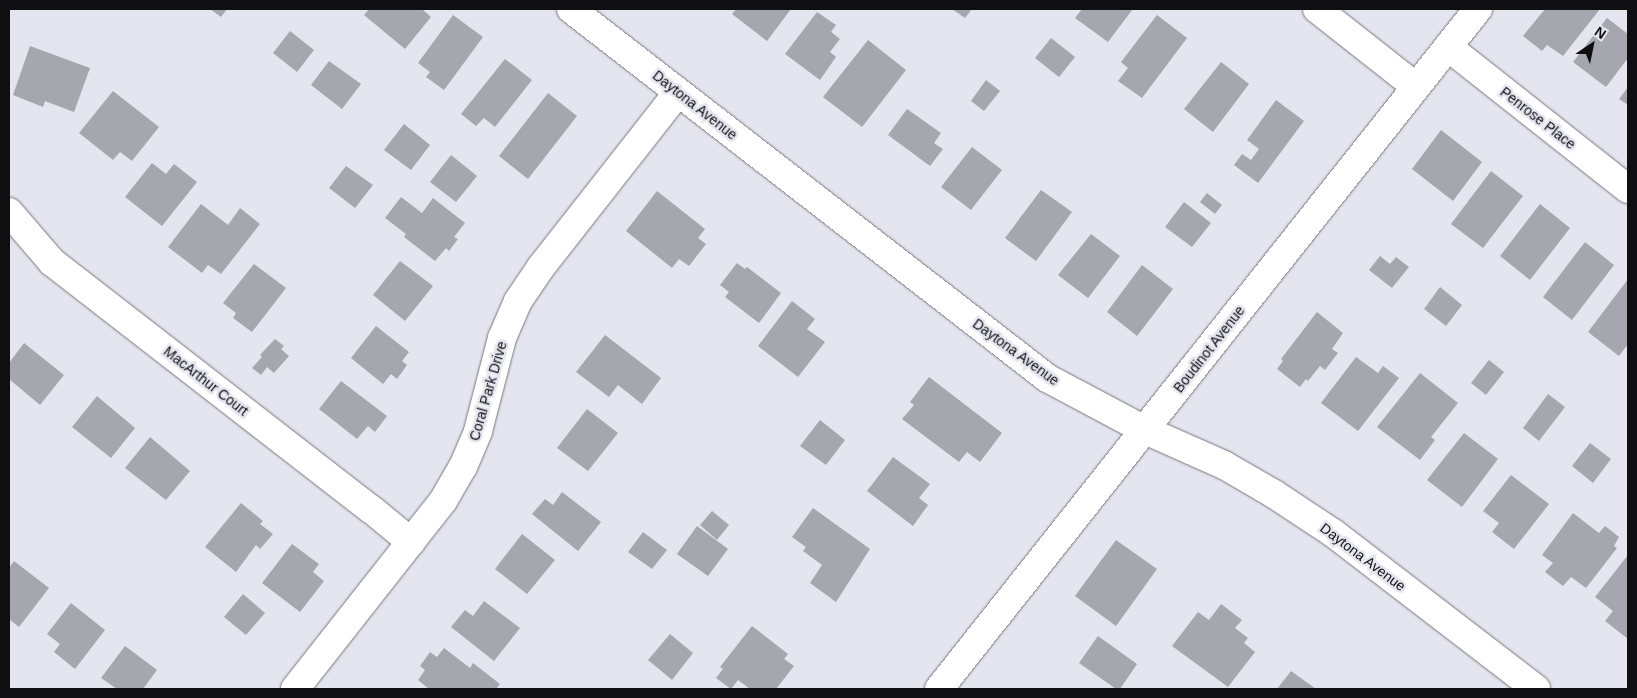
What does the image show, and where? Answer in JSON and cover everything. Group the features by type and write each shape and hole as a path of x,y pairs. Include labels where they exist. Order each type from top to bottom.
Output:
{"street":[{"name":"Daytona Avenue","path":"571,9 1047,378 1145,430 1224,465 1274,494 1333,534 1536,689"},
{"path":"1317,9 1416,87"},
{"name":"Boudinot Avenue","path":"939,689 1478,9"},
{"name":"Penrose Place","path":"1448,47 1628,189"},
{"name":"Coral Park Drive","path":"295,689 444,502 463,467 478,431 502,338 518,301 541,267 678,92"},
{"name":"MacArthur Court","path":"9,212 52,262 411,542"}],"building":[{"path":"210,9 227,9 221,17"},
{"path":"369,9 422,9 431,17 405,49 364,15"},
{"path":"736,9 791,9 767,41 732,14"},
{"path":"952,9 972,9 965,18"},
{"path":"1082,9 1132,10 1108,42 1075,18"},
{"path":"1545,9 1600,9 1563,56 1547,45 1542,51 1523,36"},
{"path":"817,12 836,25 831,32 840,39 830,52 836,57 820,80 785,54"},
{"path":"453,15 483,37 444,90 426,77 430,72 418,63"},
{"path":"1157,15 1187,38 1142,98 1118,81 1128,68 1121,62"},
{"path":"1607,18 1628,34 1628,58 1606,87 1573,62"},
{"path":"290,31 314,50 297,72 273,53"},
{"path":"1051,38 1075,57 1059,77 1035,58"},
{"path":"868,40 906,70 862,127 823,97"},
{"path":"30,46 90,68 74,112 45,101 43,107 13,95"},
{"path":"505,59 532,80 495,127 484,118 476,126 461,114"},
{"path":"329,61 361,84 342,109 311,85"},
{"path":"1221,62 1249,84 1213,132 1184,109"},
{"path":"986,80 1000,91 984,111 971,101"},
{"path":"1628,87 1628,105 1619,99"},
{"path":"113,91 159,127 132,161 120,152 113,160 79,133"},
{"path":"548,93 577,116 528,179 499,156"},
{"path":"1276,100 1304,121 1258,183 1234,165 1242,154 1251,160 1259,149 1247,140"},
{"path":"907,109 941,133 934,143 943,149 930,166 888,135"},
{"path":"404,124 430,145 411,170 384,150"},
{"path":"1441,130 1482,162 1453,201 1412,169"},
{"path":"972,147 1002,170 971,210 941,187"},
{"path":"451,155 477,176 456,202 430,182"},
{"path":"152,163 166,174 174,164 197,182 162,226 125,197"},
{"path":"346,166 373,185 355,208 329,188"},
{"path":"1491,171 1523,196 1483,248 1451,224"},
{"path":"1041,190 1072,212 1036,261 1005,238"},
{"path":"657,191 705,229 698,238 706,244 689,266 679,259 672,268 626,231"},
{"path":"1207,193 1222,205 1215,214 1200,202"},
{"path":"401,197 422,213 433,198 465,223 454,237 458,239 449,251 446,248 435,261 404,237 406,234 385,218"},
{"path":"1184,202 1211,223 1192,247 1165,227"},
{"path":"201,204 228,225 240,208 260,224 221,274 208,265 202,273 168,247"},
{"path":"1540,204 1570,228 1530,280 1500,256"},
{"path":"1091,234 1120,256 1088,298 1058,275"},
{"path":"1585,242 1614,265 1572,320 1543,297"},
{"path":"1380,256 1390,264 1396,257 1409,267 1392,288 1369,270"},
{"path":"400,261 433,286 405,321 373,295"},
{"path":"737,263 745,269 747,267 781,293 759,323 725,297 729,292 720,285"},
{"path":"254,264 286,288 252,332 233,318 236,313 223,303"},
{"path":"1142,265 1173,289 1137,336 1107,312"},
{"path":"1628,279 1628,344 1619,356 1588,332"},
{"path":"1440,287 1462,305 1446,326 1424,309"},
{"path":"792,301 815,319 807,329 825,342 798,377 758,346"},
{"path":"1317,312 1343,333 1332,349 1338,353 1325,370 1320,366 1308,381 1306,379 1300,387 1277,369 1283,361 1281,359"},
{"path":"376,326 409,352 402,361 407,365 397,379 391,374 383,384 351,358"},
{"path":"605,335 661,378 642,404 618,385 609,397 576,372"},
{"path":"275,339 284,346 281,349 289,356 274,373 267,367 261,375 252,368 262,357 260,355"},
{"path":"24,343 64,375 40,405 9,379 9,363"},
{"path":"1356,357 1378,373 1383,366 1399,378 1358,431 1321,403"},
{"path":"1489,360 1504,372 1486,395 1471,383"},
{"path":"1420,373 1458,403 1431,437 1435,440 1420,460 1377,427"},
{"path":"929,377 1002,433 980,462 967,452 959,462 902,419 914,405 910,402"},
{"path":"341,381 387,416 375,432 368,426 357,439 319,409"},
{"path":"1548,394 1565,407 1539,441 1523,428"},
{"path":"97,396 135,428 111,458 72,427"},
{"path":"587,409 618,433 588,471 557,448"},
{"path":"820,420 845,440 826,465 800,446"},
{"path":"1464,433 1498,459 1462,507 1427,480"},
{"path":"150,437 190,471 166,500 125,468"},
{"path":"1590,443 1611,459 1593,483 1572,466"},
{"path":"893,457 930,484 919,498 928,505 913,526 867,491"},
{"path":"1511,475 1549,504 1514,549 1492,532 1499,523 1483,511"},
{"path":"562,492 601,522 578,551 532,514 545,499 553,505"},
{"path":"241,503 263,521 260,524 273,534 260,549 256,545 236,572 205,547"},
{"path":"813,508 870,549 836,602 810,583 822,565 803,551 806,547 792,537"},
{"path":"712,511 729,525 717,540 700,525"},
{"path":"1573,513 1599,533 1605,526 1619,537 1614,546 1617,548 1586,588 1571,577 1563,586 1545,572 1553,563 1542,555"},
{"path":"697,526 728,549 708,576 677,554"},
{"path":"643,532 667,550 652,569 628,552"},
{"path":"522,534 555,560 527,594 495,569"},
{"path":"1116,540 1157,569 1116,626 1075,596"},
{"path":"292,544 319,564 313,572 324,581 300,612 262,583"},
{"path":"1628,555 1628,639 1605,621 1613,611 1595,597"},
{"path":"14,561 49,588 19,627 9,619 9,568"},
{"path":"243,594 265,613 246,635 224,617"},
{"path":"484,601 520,628 494,661 451,627 465,610 473,616"},
{"path":"71,603 105,630 75,669 54,652 60,644 47,634"},
{"path":"1221,604 1242,620 1235,628 1248,638 1244,643 1255,652 1228,687 1172,646 1198,612 1209,620"},
{"path":"752,626 788,654 784,659 794,666 776,689 750,689 738,680 731,689 716,678 723,669 720,667"},
{"path":"670,634 693,653 672,680 648,660"},
{"path":"1098,636 1137,664 1120,689 1116,689 1079,663"},
{"path":"125,646 157,670 143,689 117,689 101,678"},
{"path":"444,648 470,668 473,663 500,684 496,689 429,689 418,680 425,670 420,666 430,652 437,657"},
{"path":"1291,671 1316,689 1277,689"}]}
